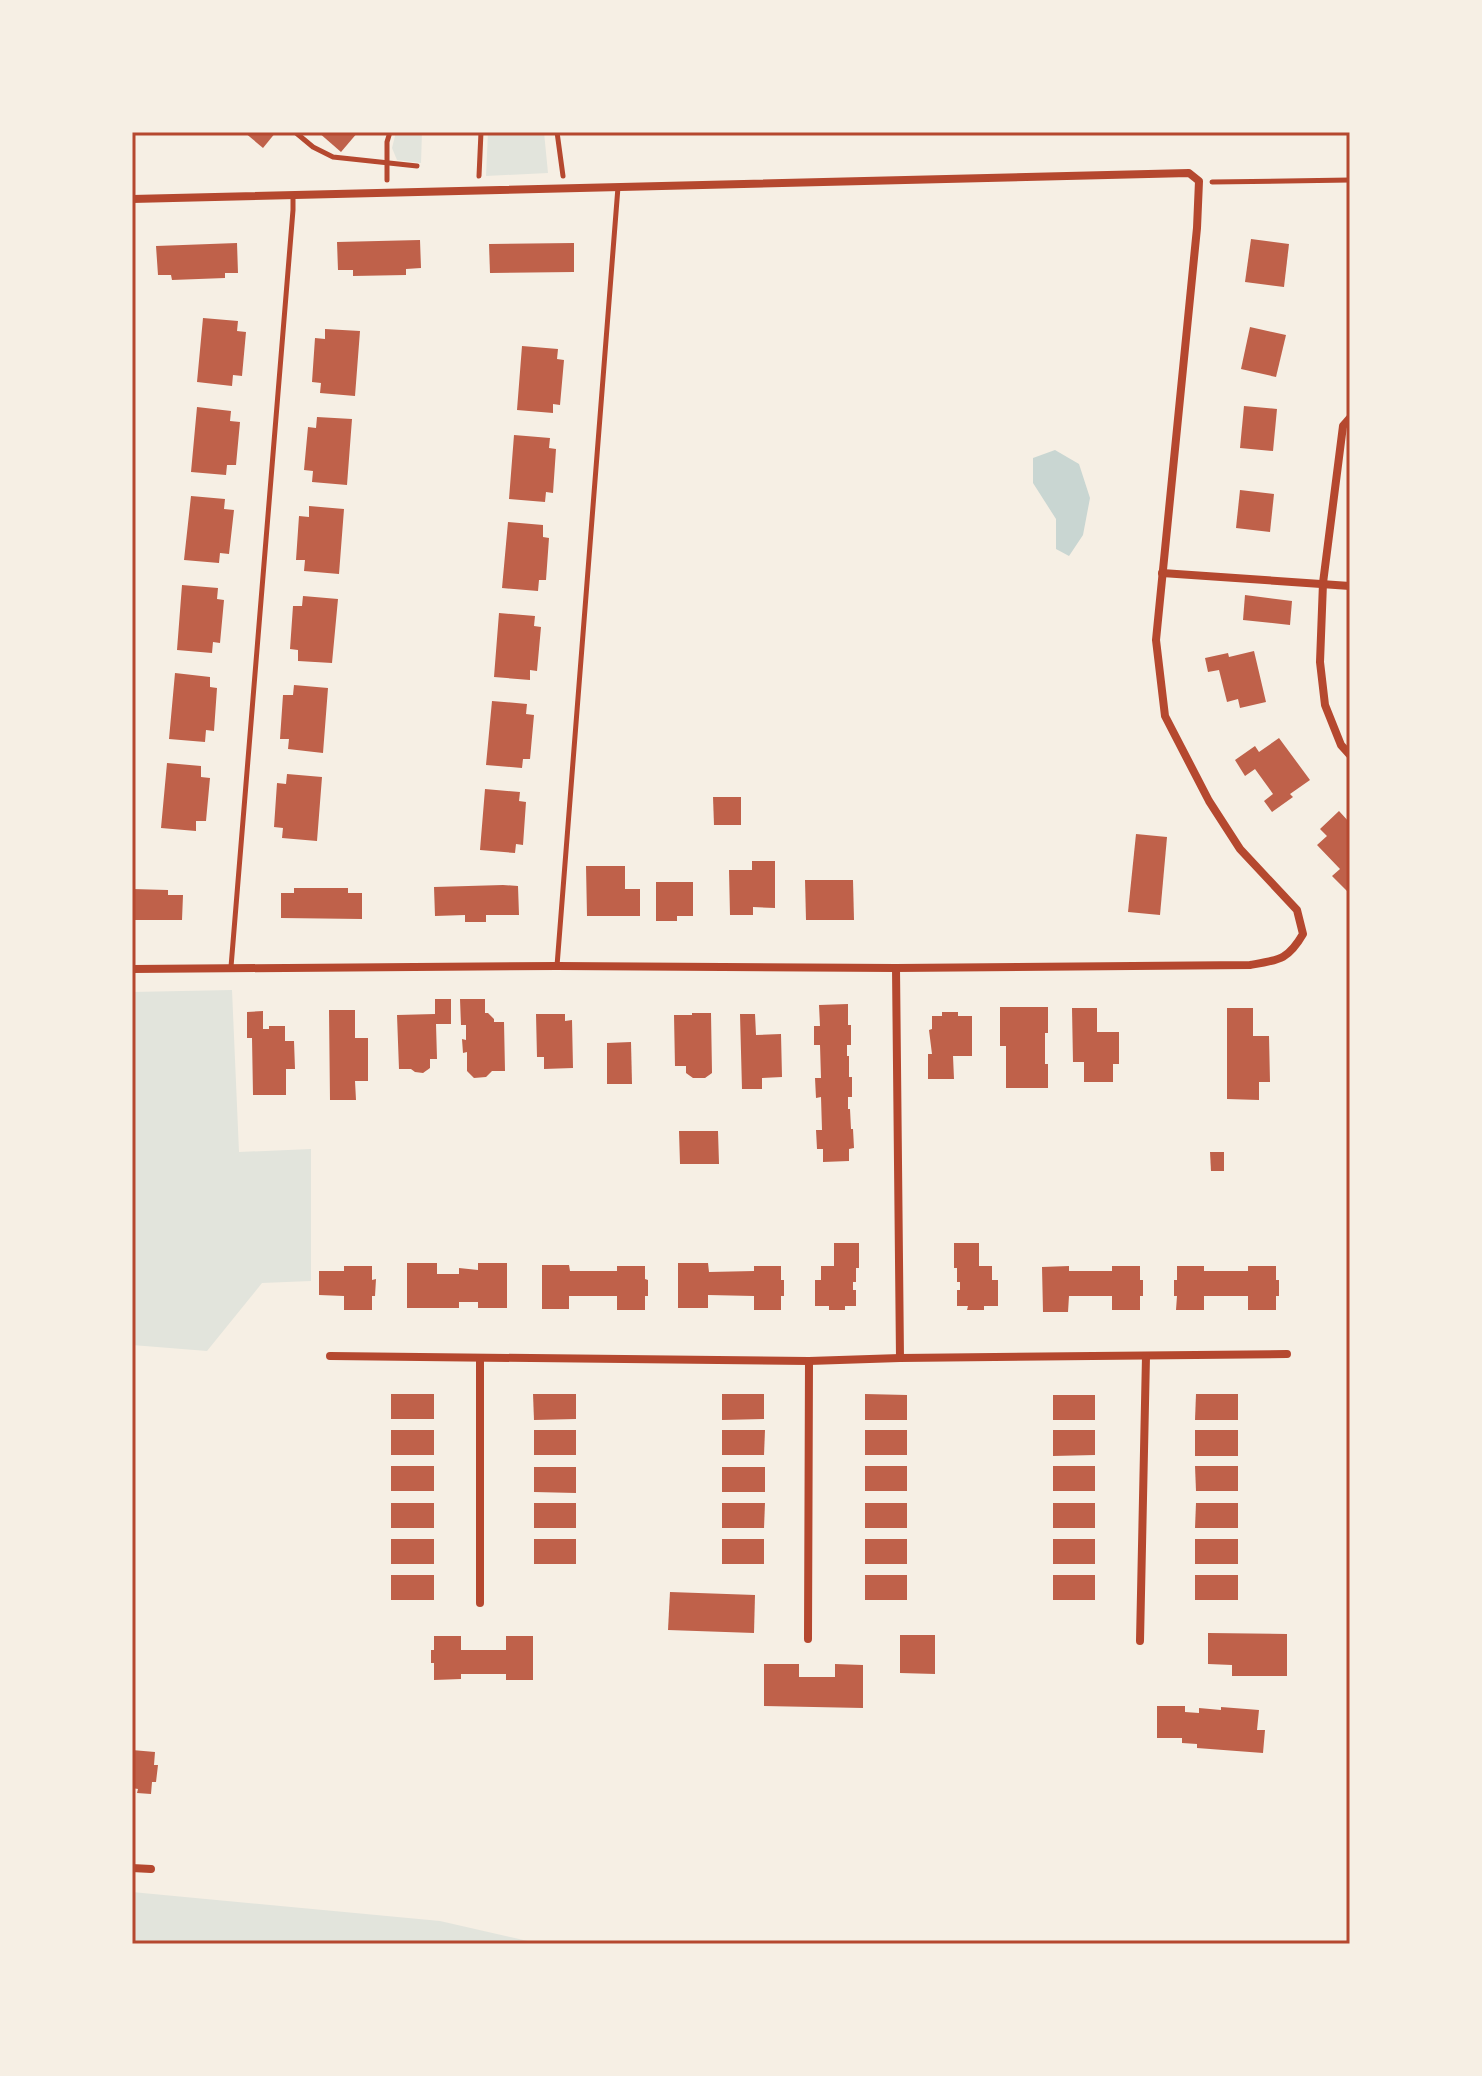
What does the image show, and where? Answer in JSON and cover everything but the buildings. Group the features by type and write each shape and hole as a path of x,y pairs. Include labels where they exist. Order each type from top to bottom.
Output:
{"street":[{"path":"132,199 1189,173 1199,181 1197,228 1156,640 1165,716 1209,801 1240,849 1297,910 1303,934 1293,951 1276,961 1250,965 132,969"},
{"path":"1350,418 1343,426 1323,583 1320,662 1325,705 1341,745 1350,755"},
{"path":"1162,573 1350,586"},
{"path":"896,968 900,1358"},
{"path":"330,1356 809,1361 1287,1354"},
{"path":"1140,1641 1146,1356"},
{"path":"480,1359 480,1603"},
{"path":"808,1639 809,1361"},
{"path":"132,1868 151,1869"}],"lane":[{"path":"557,966 618,187"},
{"path":"231,968 293,195"}],"path":[{"path":"295,132 313,147 333,157 417,166"},
{"path":"388,193 387,142 390,132"},
{"path":"479,177 481,132"},
{"path":"557,132 564,189"},
{"path":"1199,181 1350,180"}],"shaded area":[{"path":"396,132 422,132 421,163 397,160 392,148"},
{"path":"488,132 544,132 548,173 486,176"},
{"path":"1055,450 1079,464 1090,498 1083,535 1069,556 1056,549 1056,519 1033,483 1033,458"},
{"path":"232,990 239,1152 311,1149 311,1281 262,1283 207,1351 132,1345 132,992"},
{"path":"132,1892 440,1921 541,1944 132,1944"}]}
